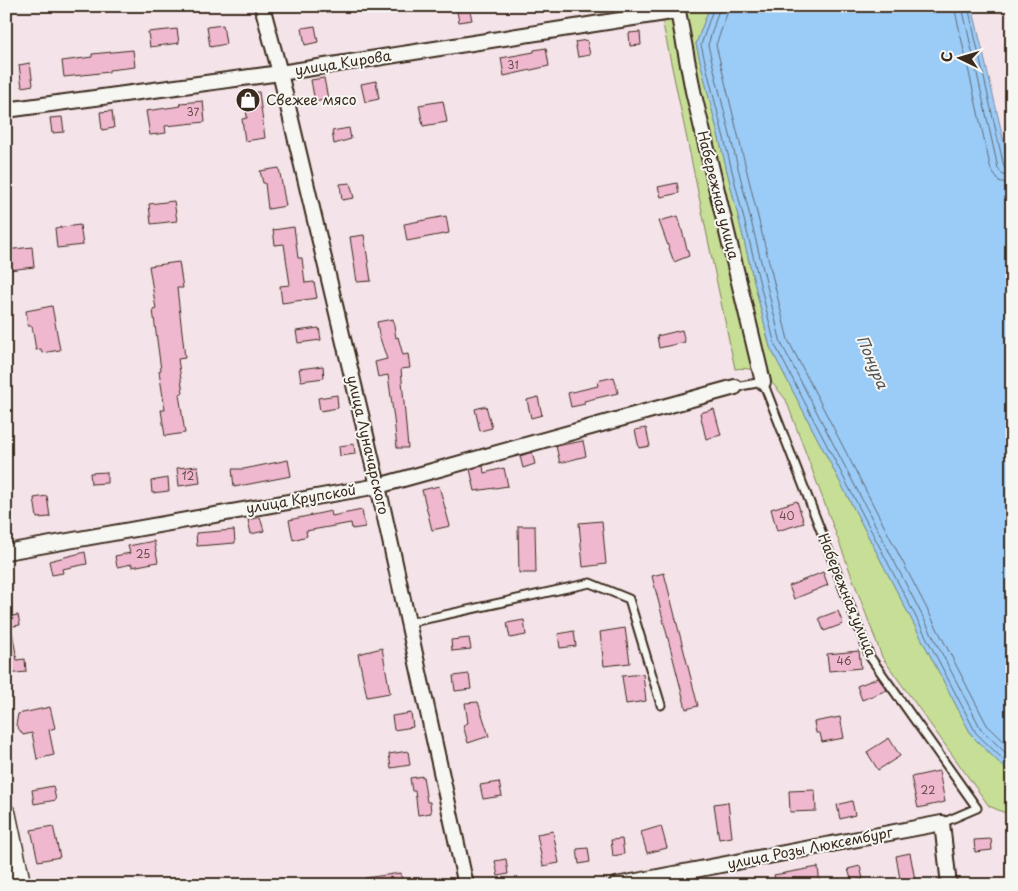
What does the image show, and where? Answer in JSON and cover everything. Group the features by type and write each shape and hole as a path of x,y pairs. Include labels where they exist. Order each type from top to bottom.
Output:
{"street":[{"name":"улица Луначарского","path":"262,6 280,73 378,486 466,885"},
{"name":"улица Кирова","path":"6,110 280,73 678,8"},
{"name":"Набережная улица","path":"678,8 693,91 763,382"},
{"name":"улица Крупской","path":"6,552 378,486 735,387"},
{"path":"6,814 21,885"},
{"name":"улица Розы Люксембург","path":"616,885 942,823"},
{"path":"942,823 948,885"}],"lane":[{"path":"735,387 763,382"},
{"name":"Набережная улица","path":"763,382 870,657 977,808 942,823"},
{"path":"408,623 590,583 629,599 661,705"}],"green space":[{"path":"661,6 710,6 696,44 770,347 972,736 1012,775 1012,816 989,806 882,657 786,400 765,376 744,368 735,369 660,10"}],"water":[{"name":"Понура","path":"710,6 972,6 1012,176 1012,775 972,736 770,347 696,44"}],"building":[{"path":"456,6 469,6 472,20 459,22"},
{"path":"223,25 226,44 210,47 207,27"},
{"path":"315,26 318,42 305,45 302,28"},
{"path":"177,29 179,43 150,47 148,32"},
{"path":"640,32 641,45 630,46 629,33"},
{"path":"587,40 590,55 578,57 575,42"},
{"path":"546,48 549,66 504,76 501,58"},
{"path":"133,50 135,67 64,77 62,61 92,57 92,54"},
{"path":"30,63 33,85 22,87 19,65"},
{"path":"324,78 328,99 315,102 311,80"},
{"path":"376,81 379,99 365,102 361,84"},
{"path":"259,92 265,138 245,141 242,119 247,118 245,93"},
{"path":"203,101 205,122 165,126 166,133 150,135 146,111 181,106 180,103"},
{"path":"443,101 447,122 423,126 419,105"},
{"path":"112,111 114,128 102,130 100,112"},
{"path":"62,117 64,132 52,133 50,118"},
{"path":"349,128 351,139 334,144 332,131"},
{"path":"279,168 286,206 268,209 265,183 263,183 260,171"},
{"path":"350,183 354,198 342,200 340,184"},
{"path":"677,183 679,193 661,197 658,187"},
{"path":"174,201 177,221 151,224 149,204"},
{"path":"446,216 449,233 407,241 404,224"},
{"path":"678,216 689,256 674,262 659,221"},
{"path":"80,225 83,245 57,248 55,228"},
{"path":"294,227 298,258 302,258 305,283 314,282 317,298 282,303 280,286 290,285 284,244 275,245 273,230"},
{"path":"364,235 371,281 357,282 350,237"},
{"path":"32,247 34,267 9,270 6,250"},
{"path":"179,262 183,288 177,288 185,358 178,359 183,393 179,394 185,433 165,436 161,410 165,410 153,310 156,309 149,266"},
{"path":"52,306 60,350 42,353 41,349 36,350 32,326 28,326 26,311"},
{"path":"393,319 396,338 398,337 403,355 408,354 410,368 401,369 408,448 397,448 388,375 378,377 375,362 387,359 377,322"},
{"path":"319,328 321,340 298,343 296,331"},
{"path":"682,330 685,342 659,348 657,336"},
{"path":"323,366 324,378 301,381 299,369"},
{"path":"614,377 618,393 584,401 585,404 571,407 568,393 598,386 597,381"},
{"path":"337,395 338,408 320,411 318,398"},
{"path":"538,397 542,415 531,418 527,400"},
{"path":"486,406 492,428 480,431 475,409"},
{"path":"714,409 721,435 706,439 700,413"},
{"path":"646,428 650,446 639,448 635,430"},
{"path":"583,441 586,456 560,463 556,446"},
{"path":"354,444 355,454 340,456 339,446"},
{"path":"532,452 535,464 523,468 520,456"},
{"path":"288,460 291,476 234,487 232,469 244,469"},
{"path":"198,466 200,483 179,486 177,468"},
{"path":"483,466 484,473 504,468 508,486 475,491 470,469"},
{"path":"107,472 107,483 91,484 90,473"},
{"path":"168,478 169,491 152,493 151,481"},
{"path":"439,486 450,526 432,530 422,490"},
{"path":"47,496 50,517 37,518 34,498"},
{"path":"797,501 804,523 777,531 771,509"},
{"path":"362,510 365,527 352,529 351,523 306,531 307,536 293,540 289,520 331,511 332,516"},
{"path":"260,517 264,531 251,534 248,520"},
{"path":"602,521 606,564 583,567 579,523"},
{"path":"518,526 535,526 536,573 519,573"},
{"path":"234,530 235,543 197,546 196,533"},
{"path":"154,541 158,562 132,567 132,564 117,567 115,556 130,553 128,546"},
{"path":"85,552 87,564 62,569 63,573 52,575 49,561"},
{"path":"823,572 828,585 794,599 789,586"},
{"path":"664,573 698,706 686,709 652,576"},
{"path":"838,611 843,624 824,631 819,618"},
{"path":"18,615 20,625 6,627 6,617"},
{"path":"524,620 526,635 510,638 507,623"},
{"path":"625,628 630,663 604,666 600,632"},
{"path":"12,631 17,660 25,659 26,672 6,674 6,632"},
{"path":"574,631 576,646 560,648 558,634"},
{"path":"469,638 471,649 452,651 451,640"},
{"path":"382,648 390,693 367,697 358,654"},
{"path":"859,651 861,668 829,671 827,654"},
{"path":"469,674 471,689 455,691 453,676"},
{"path":"643,674 646,701 626,704 622,676"},
{"path":"878,678 887,690 862,700 857,686"},
{"path":"478,702 489,736 468,743 463,725 468,723 465,703"},
{"path":"50,707 55,728 49,730 54,755 37,759 32,733 23,735 16,725 18,714"},
{"path":"411,713 413,727 394,730 392,716"},
{"path":"840,717 844,738 822,742 820,733 816,733 814,722"},
{"path":"889,738 900,756 878,770 867,752"},
{"path":"408,751 410,765 391,768 389,754"},
{"path":"939,771 945,802 918,808 911,777"},
{"path":"423,776 427,802 430,802 431,813 418,815 415,791 412,791 410,778"},
{"path":"499,782 502,796 483,799 480,785"},
{"path":"53,786 56,800 34,804 32,790"},
{"path":"815,790 816,811 790,812 789,791"},
{"path":"852,801 855,815 840,819 837,805"},
{"path":"728,802 732,837 719,839 714,804"},
{"path":"53,826 60,857 38,861 31,830"},
{"path":"661,826 667,848 647,853 641,832"},
{"path":"553,831 559,863 543,866 537,834"},
{"path":"622,839 624,854 613,856 611,840"},
{"path":"991,839 992,850 975,852 974,840"},
{"path":"588,848 590,862 579,864 577,849"},
{"path":"910,853 916,885 901,885 896,856"},
{"path":"506,859 508,874 498,876 495,861"},
{"path":"860,866 863,879 852,882 848,869"},
{"path":"818,867 820,885 776,885 774,875"},
{"path":"401,873 402,885 366,885 365,878"}],"place":[{"name":"Свежее мясо","path":"248,100"}]}
